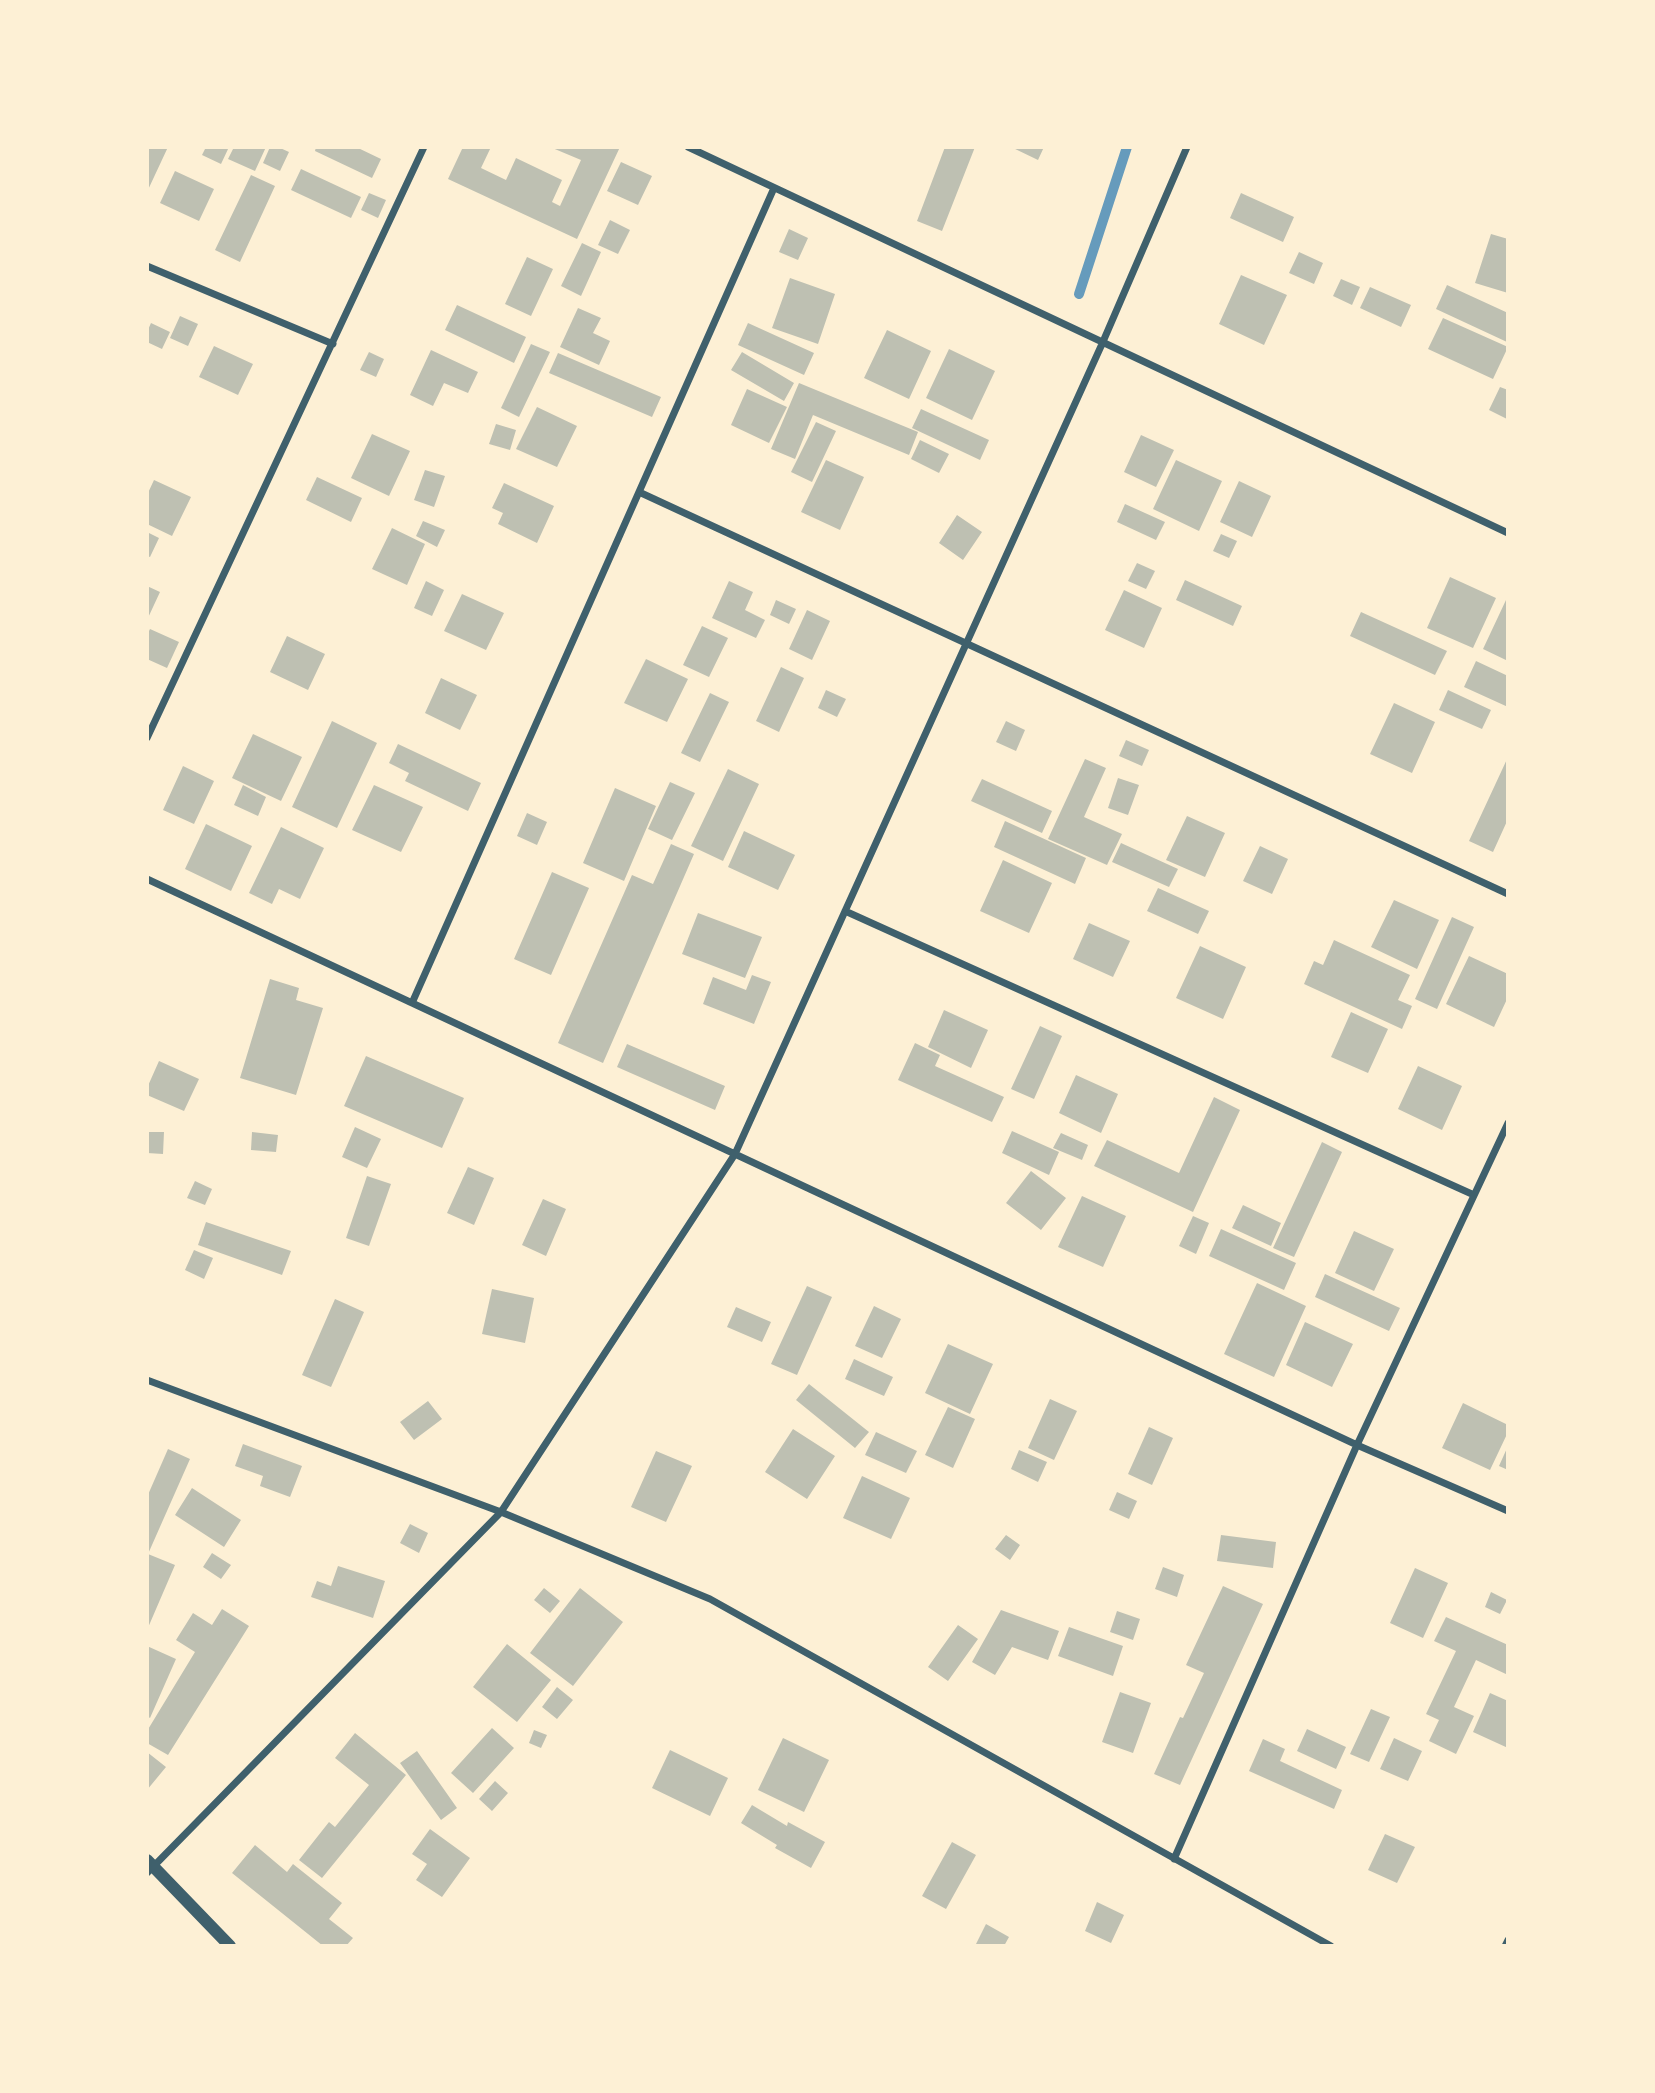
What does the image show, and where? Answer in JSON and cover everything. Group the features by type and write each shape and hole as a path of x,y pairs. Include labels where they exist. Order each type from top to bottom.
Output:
{"street":[{"path":"147,738 424,147"},
{"path":"688,147 1508,533"},
{"path":"230,1946 149,1866 501,1512 735,1154 1102,344 1187,147"},
{"path":"412,1003 774,188"},
{"path":"147,267 333,344"},
{"path":"639,492 1508,894"},
{"path":"147,878 1357,1446 1508,1511"},
{"path":"845,911 1474,1195"},
{"path":"1174,1859 1357,1446 1508,1123"},
{"path":"147,1380 501,1512 710,1600 1331,1946"},
{"path":"1505,1946 1508,1940"}],"building":[{"path":"147,147 168,147 147,192"},
{"path":"206,147 229,147 221,164 202,155"},
{"path":"234,147 266,147 255,171 228,159"},
{"path":"270,147 289,152 280,171 263,163"},
{"path":"316,147 356,147 381,159 372,178 315,151"},
{"path":"463,147 491,147 481,168 506,180 516,158 562,180 552,202 560,206 581,160 550,147 620,147 577,239 448,179"},
{"path":"945,147 975,147 942,231 917,221"},
{"path":"1011,147 1044,147 1038,160"},
{"path":"621,162 652,176 638,205 607,191"},
{"path":"301,169 361,197 351,218 291,190"},
{"path":"175,171 214,189 199,221 160,203"},
{"path":"251,175 275,186 240,262 215,250"},
{"path":"369,193 386,200 378,218 361,210"},
{"path":"1241,193 1294,217 1283,242 1230,218"},
{"path":"610,220 630,230 618,254 598,245"},
{"path":"789,229 808,238 798,260 779,252"},
{"path":"1491,234 1508,239 1508,293 1475,283"},
{"path":"582,243 601,252 581,296 561,286"},
{"path":"1299,252 1323,263 1314,284 1289,273"},
{"path":"527,257 553,269 531,316 505,304"},
{"path":"1241,275 1287,295 1264,345 1219,324"},
{"path":"790,278 835,294 818,344 772,328"},
{"path":"1341,279 1360,287 1352,305 1333,296"},
{"path":"1447,285 1508,313 1507,342 1436,309"},
{"path":"1370,287 1411,305 1401,327 1360,308"},
{"path":"457,305 526,337 514,363 445,330"},
{"path":"578,308 601,318 593,333 610,341 599,365 560,347"},
{"path":"180,316 198,324 188,346 170,338"},
{"path":"1443,318 1508,347 1493,379 1428,349"},
{"path":"151,323 170,332 162,349 147,342"},
{"path":"748,323 814,353 804,375 738,345"},
{"path":"887,330 931,351 909,399 864,378"},
{"path":"531,344 550,352 519,417 501,408"},
{"path":"214,346 253,364 238,395 199,377"},
{"path":"949,349 995,371 972,420 926,398"},
{"path":"431,350 478,372 468,393 444,383 433,406 410,395"},
{"path":"369,352 384,359 376,377 360,370"},
{"path":"742,352 794,383 784,401 731,370"},
{"path":"558,353 661,397 652,417 549,373"},
{"path":"799,383 918,432 909,455 813,415 795,459 771,449"},
{"path":"1500,387 1508,390 1507,419 1489,410"},
{"path":"747,389 787,407 769,443 731,425"},
{"path":"537,407 577,426 557,467 516,449"},
{"path":"921,409 989,440 980,460 912,428"},
{"path":"816,422 836,431 812,482 791,472"},
{"path":"496,424 516,430 510,450 489,444"},
{"path":"372,434 410,451 389,496 351,478"},
{"path":"1141,435 1174,450 1156,487 1124,472"},
{"path":"920,440 949,454 939,473 911,459"},
{"path":"826,460 864,477 840,530 801,512"},
{"path":"1176,460 1222,481 1199,531 1153,509"},
{"path":"425,470 445,476 434,507 414,500"},
{"path":"317,477 362,498 351,522 306,500"},
{"path":"154,480 191,497 172,536 147,524 147,495"},
{"path":"1239,481 1271,496 1252,537 1220,522"},
{"path":"504,483 554,506 537,543 498,524 503,513 492,508"},
{"path":"1125,504 1165,522 1156,540 1117,522"},
{"path":"957,515 982,532 963,560 939,543"},
{"path":"423,521 445,530 437,547 416,536"},
{"path":"392,528 425,544 407,585 372,569"},
{"path":"147,532 159,538 150,557 147,556"},
{"path":"1221,534 1237,541 1229,558 1213,551"},
{"path":"1137,563 1155,571 1146,589 1128,581"},
{"path":"1450,577 1496,598 1473,648 1427,628"},
{"path":"1185,580 1242,606 1233,626 1176,600"},
{"path":"426,581 444,590 432,616 414,608"},
{"path":"729,581 753,592 745,610 765,620 756,638 712,618"},
{"path":"147,586 160,592 147,620"},
{"path":"1124,590 1162,608 1144,648 1105,630"},
{"path":"462,594 504,613 486,650 444,631"},
{"path":"776,600 796,609 789,624 770,615"},
{"path":"1506,600 1508,601 1508,661 1483,649"},
{"path":"807,610 830,621 812,660 789,649"},
{"path":"1361,612 1447,651 1435,675 1350,636"},
{"path":"702,626 728,638 709,677 683,665"},
{"path":"150,629 179,642 167,668 147,659 147,635"},
{"path":"287,636 325,654 308,690 270,672"},
{"path":"646,659 688,679 667,722 624,703"},
{"path":"1476,661 1508,676 1508,707 1464,687"},
{"path":"781,667 804,678 779,732 756,721"},
{"path":"441,678 477,695 460,730 425,713"},
{"path":"826,690 846,699 837,717 818,708"},
{"path":"1448,690 1491,710 1482,729 1439,710"},
{"path":"710,693 729,702 700,762 681,753"},
{"path":"1394,703 1435,722 1412,773 1370,754"},
{"path":"332,721 377,743 337,828 292,807"},
{"path":"1006,721 1025,730 1016,751 996,742"},
{"path":"253,734 302,757 281,801 232,778"},
{"path":"1126,740 1149,750 1142,766 1119,756"},
{"path":"398,744 481,783 468,811 405,781 409,773 389,763"},
{"path":"1508,757 1508,819 1493,852 1469,841"},
{"path":"1085,759 1106,768 1084,817 1122,834 1107,865 1048,839"},
{"path":"183,766 214,781 194,824 163,810"},
{"path":"728,769 759,784 723,861 691,846"},
{"path":"1118,778 1139,785 1128,815 1108,808"},
{"path":"982,779 1052,811 1042,833 971,801"},
{"path":"670,782 695,793 672,840 648,829"},
{"path":"243,785 266,797 258,816 234,805"},
{"path":"374,785 423,807 401,852 352,830"},
{"path":"615,788 656,806 624,881 583,863"},
{"path":"527,813 547,822 537,845 517,836"},
{"path":"1187,816 1225,833 1205,877 1166,860"},
{"path":"1005,821 1086,858 1075,884 994,847"},
{"path":"206,824 252,846 231,891 185,869"},
{"path":"281,827 324,848 300,899 279,889 272,904 249,893"},
{"path":"744,831 795,855 778,890 728,867"},
{"path":"1121,843 1178,869 1169,887 1112,862"},
{"path":"671,844 694,854 603,1063 558,1043 632,875 653,884"},
{"path":"1260,846 1288,859 1272,894 1243,881"},
{"path":"1003,860 1052,883 1029,933 980,911"},
{"path":"552,872 589,888 551,975 514,959"},
{"path":"1158,888 1209,911 1198,934 1147,911"},
{"path":"1394,900 1439,920 1417,969 1371,947"},
{"path":"698,913 762,937 745,978 682,954"},
{"path":"1452,917 1474,927 1437,1009 1415,999"},
{"path":"1089,923 1130,941 1113,977 1073,959"},
{"path":"1334,940 1410,975 1398,1000 1412,1006 1402,1029 1304,984 1314,961 1323,965"},
{"path":"1200,946 1246,967 1223,1019 1176,998"},
{"path":"1469,956 1508,974 1508,997 1494,1027 1446,1004"},
{"path":"752,975 771,982 754,1024 703,1004 713,977 746,990"},
{"path":"270,979 299,988 296,1000 323,1008 296,1095 240,1078"},
{"path":"944,1010 988,1030 971,1068 928,1047"},
{"path":"1351,1012 1388,1029 1368,1073 1331,1057"},
{"path":"1040,1026 1062,1036 1034,1099 1011,1089"},
{"path":"915,1043 940,1055 935,1066 1004,1097 992,1122 898,1080"},
{"path":"627,1044 725,1086 715,1110 617,1067"},
{"path":"366,1056 464,1098 442,1148 344,1106"},
{"path":"159,1061 199,1079 184,1111 147,1095 147,1088"},
{"path":"1418,1066 1462,1086 1442,1130 1398,1109"},
{"path":"1076,1075 1118,1094 1101,1133 1059,1113"},
{"path":"1214,1097 1240,1110 1193,1212 1094,1166 1107,1140 1179,1173"},
{"path":"355,1127 381,1139 367,1168 342,1157"},
{"path":"1012,1131 1059,1152 1049,1175 1002,1153"},
{"path":"147,1132 164,1132 163,1154 147,1153"},
{"path":"252,1132 278,1135 276,1152 251,1150"},
{"path":"1061,1133 1088,1145 1082,1160 1053,1148"},
{"path":"1322,1142 1342,1152 1294,1257 1273,1248"},
{"path":"468,1167 494,1178 474,1225 447,1213"},
{"path":"1031,1171 1066,1198 1041,1230 1006,1203"},
{"path":"367,1176 391,1184 369,1246 346,1238"},
{"path":"195,1181 212,1189 205,1205 187,1198"},
{"path":"1082,1196 1126,1216 1103,1267 1058,1247"},
{"path":"543,1199 566,1209 546,1256 522,1245"},
{"path":"1243,1205 1281,1223 1271,1246 1232,1228"},
{"path":"1193,1216 1209,1223 1196,1254 1179,1246"},
{"path":"206,1222 291,1251 282,1275 198,1245"},
{"path":"1221,1229 1296,1263 1284,1290 1209,1256"},
{"path":"1354,1231 1394,1249 1374,1291 1335,1273"},
{"path":"194,1250 213,1258 204,1279 185,1270"},
{"path":"1325,1274 1400,1308 1389,1331 1315,1297"},
{"path":"1257,1283 1306,1306 1274,1377 1224,1354"},
{"path":"807,1286 832,1297 797,1375 771,1364"},
{"path":"492,1289 534,1298 525,1343 482,1334"},
{"path":"335,1299 364,1312 331,1387 302,1375"},
{"path":"874,1306 901,1319 882,1358 855,1346"},
{"path":"736,1307 771,1322 762,1342 727,1327"},
{"path":"1305,1322 1353,1344 1332,1387 1286,1365"},
{"path":"948,1344 993,1364 970,1414 925,1393"},
{"path":"854,1359 893,1377 884,1396 845,1379"},
{"path":"809,1384 869,1432 855,1448 796,1400"},
{"path":"1050,1399 1077,1411 1054,1460 1028,1448"},
{"path":"428,1401 442,1419 414,1440 400,1422"},
{"path":"1463,1403 1508,1425 1508,1432 1490,1470 1442,1448"},
{"path":"948,1407 975,1419 953,1468 925,1455"},
{"path":"1149,1427 1173,1438 1152,1485 1128,1474"},
{"path":"793,1429 835,1456 807,1499 765,1472"},
{"path":"876,1432 917,1451 906,1473 865,1455"},
{"path":"243,1444 302,1466 290,1497 260,1486 263,1476 235,1466"},
{"path":"1508,1446 1508,1470 1499,1466"},
{"path":"168,1449 190,1459 148,1554 175,1565 147,1630 147,1497"},
{"path":"1019,1450 1047,1462 1038,1482 1011,1469"},
{"path":"656,1451 692,1466 666,1522 631,1507"},
{"path":"862,1476 910,1498 891,1539 843,1518"},
{"path":"192,1488 241,1520 224,1547 175,1515"},
{"path":"1117,1492 1137,1501 1129,1519 1109,1510"},
{"path":"410,1524 428,1533 419,1553 400,1543"},
{"path":"1006,1535 1020,1545 1010,1560 995,1549"},
{"path":"1221,1535 1276,1542 1273,1568 1217,1561"},
{"path":"212,1553 231,1565 221,1579 203,1567"},
{"path":"338,1566 385,1581 373,1618 311,1597 317,1581 331,1586"},
{"path":"1163,1567 1184,1575 1177,1597 1155,1589"},
{"path":"1415,1568 1448,1583 1423,1638 1390,1623"},
{"path":"1223,1586 1263,1604 1180,1785 1154,1774 1204,1673 1186,1665"},
{"path":"544,1588 560,1601 550,1613 534,1600"},
{"path":"580,1588 623,1622 573,1686 530,1653"},
{"path":"1491,1592 1507,1600 1500,1614 1485,1607"},
{"path":"222,1609 249,1626 168,1755 147,1743 147,1731 195,1652 176,1640 193,1613 212,1625"},
{"path":"1001,1610 1059,1631 1048,1660 1012,1647 995,1675 972,1662"},
{"path":"1117,1611 1140,1619 1133,1640 1110,1632"},
{"path":"1446,1617 1508,1645 1508,1675 1476,1660 1454,1707 1474,1716 1456,1754 1429,1741 1439,1720 1426,1714 1456,1651 1434,1641"},
{"path":"958,1625 978,1639 948,1681 928,1667"},
{"path":"1069,1627 1123,1646 1113,1676 1058,1656"},
{"path":"507,1644 551,1680 517,1722 473,1687"},
{"path":"147,1646 176,1659 150,1718 147,1716"},
{"path":"557,1687 573,1700 557,1719 542,1707"},
{"path":"1120,1692 1151,1703 1133,1753 1102,1742"},
{"path":"1490,1693 1508,1701 1508,1748 1473,1732"},
{"path":"1371,1709 1390,1717 1369,1762 1350,1754"},
{"path":"492,1728 514,1748 473,1793 451,1773"},
{"path":"1307,1729 1346,1747 1336,1769 1297,1751"},
{"path":"534,1730 547,1735 541,1748 529,1743"},
{"path":"355,1733 406,1775 322,1878 299,1860 329,1822 335,1827 369,1785 335,1758"},
{"path":"783,1738 829,1760 804,1812 758,1790"},
{"path":"1394,1738 1422,1751 1408,1781 1380,1769"},
{"path":"1263,1739 1285,1749 1280,1761 1342,1790 1334,1809 1249,1771"},
{"path":"670,1750 728,1778 710,1816 652,1788"},
{"path":"417,1751 457,1808 441,1820 400,1763"},
{"path":"147,1752 166,1767 147,1790"},
{"path":"495,1781 508,1793 492,1811 479,1799"},
{"path":"752,1805 787,1826 788,1822 825,1842 811,1868 775,1848 777,1845 741,1823"},
{"path":"430,1829 470,1858 442,1897 416,1880 427,1864 412,1854"},
{"path":"1385,1834 1415,1847 1397,1883 1368,1870"},
{"path":"952,1842 976,1855 946,1909 922,1896"},
{"path":"255,1845 287,1872 293,1864 342,1903 329,1919 353,1938 346,1946 323,1946 232,1873"},
{"path":"1097,1902 1124,1915 1111,1943 1085,1931"},
{"path":"986,1924 1009,1937 1004,1946 975,1946"}],"waterway":[{"path":"1079,294 1127,147"}]}
